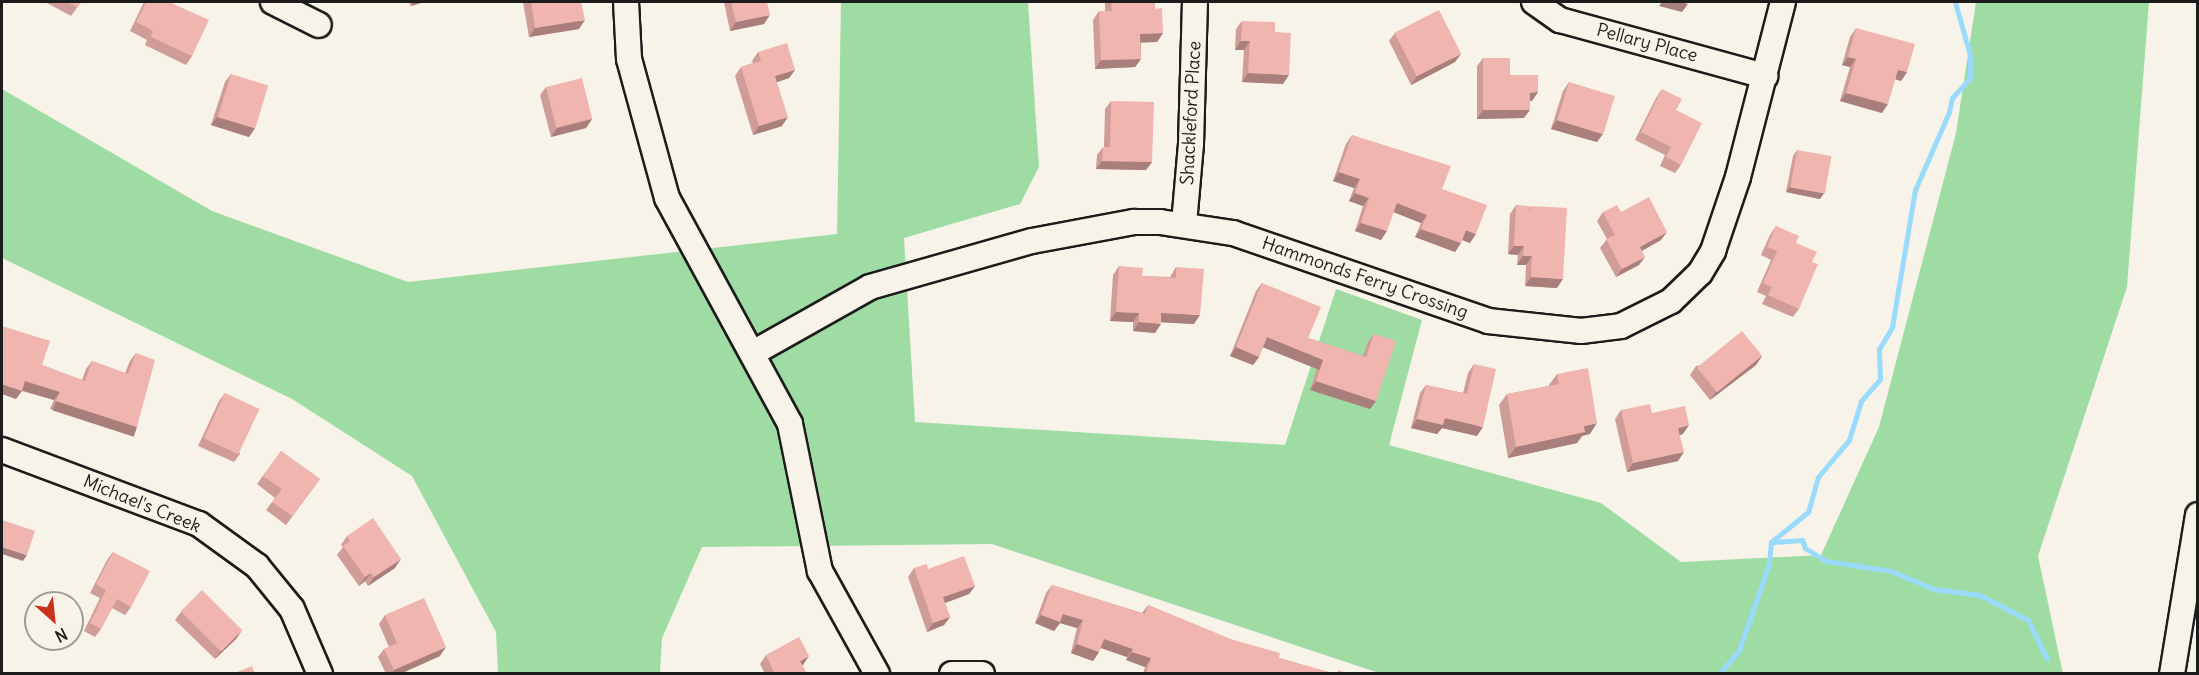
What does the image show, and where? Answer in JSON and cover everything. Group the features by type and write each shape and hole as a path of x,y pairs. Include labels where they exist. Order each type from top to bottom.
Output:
{"street":[{"path":"273,2 319,25"},
{"path":"626,2 629,59 667,198 790,424 820,571 877,674"},
{"name":"Shackleford Place","path":"1184,224 1191,144 1195,2"},
{"name":"Pellary Place","path":"1534,2 1560,20 1765,76"},
{"name":"Hammonds Ferry Crossing","path":"753,353 862,291 915,273 1101,226 1134,222 1184,224 1233,233 1488,321 1581,331 1621,326 1671,301 1700,273 1713,251 1765,76 1783,2"},
{"name":"Michael's Creek","path":"2,450 199,524 257,566 292,609 320,674"},
{"path":"2172,674 2198,515"},
{"path":"952,674 982,674"}],"green space":[{"path":"841,2 1028,2 1039,167 1020,204 904,238 915,422 1285,445 1336,289 1422,320 1389,445 1601,503 1681,562 1821,555 1879,427 1956,133 1976,2 2149,2 2127,287 2038,556 2063,674 1379,673 992,544 702,547 662,638 660,673 498,673 496,632 412,476 292,399 2,258 2,89 212,211 408,282 837,234"}],"building":[{"path":"67,2 81,2 77,7"},
{"path":"146,2 169,2 209,20 192,56 151,37 153,31 136,22"},
{"path":"531,2 581,2 585,20 535,28"},
{"path":"731,2 767,2 770,15 736,22"},
{"path":"1111,2 1155,2 1155,9 1162,8 1163,33 1140,34 1141,59 1101,60 1099,11 1112,11"},
{"path":"1439,10 1461,54 1417,76 1394,33"},
{"path":"1242,21 1275,22 1275,32 1291,33 1289,75 1248,73 1250,41 1241,41"},
{"path":"1856,28 1915,44 1907,72 1898,70 1888,104 1846,93 1856,59 1848,57"},
{"path":"787,43 795,70 775,76 788,117 759,126 741,67 761,61 758,52"},
{"path":"1483,58 1510,58 1510,75 1538,75 1538,92 1530,93 1530,110 1483,110"},
{"path":"231,74 268,85 255,128 218,117"},
{"path":"582,78 592,119 556,128 546,87"},
{"path":"1569,82 1615,96 1603,134 1557,120"},
{"path":"1662,89 1682,99 1676,110 1702,123 1681,165 1666,157 1671,147 1641,132"},
{"path":"1111,101 1154,102 1152,162 1102,161 1103,147 1110,147"},
{"path":"1352,135 1451,166 1442,189 1487,205 1476,234 1466,230 1461,243 1421,229 1427,215 1397,203 1387,231 1361,223 1369,198 1355,193 1360,179 1339,172"},
{"path":"1797,150 1831,156 1825,194 1790,187"},
{"path":"1649,197 1667,232 1640,247 1645,257 1622,269 1606,239 1615,235 1603,212 1617,205 1621,212"},
{"path":"1516,205 1529,206 1529,211 1531,206 1567,208 1563,279 1531,277 1532,256 1523,256 1524,246 1514,246"},
{"path":"1776,226 1799,236 1796,243 1817,252 1812,262 1818,264 1799,309 1768,295 1772,287 1763,283 1777,251 1767,247"},
{"path":"1119,266 1143,268 1142,276 1176,278 1176,267 1204,269 1200,315 1161,313 1161,324 1139,322 1139,313 1116,312"},
{"path":"1262,283 1321,307 1308,338 1366,357 1374,334 1396,341 1376,401 1316,381 1323,360 1267,337 1259,357 1236,347"},
{"path":"2,326 50,341 42,365 85,381 92,361 128,374 136,353 155,360 137,427 56,401 60,392 25,381 22,391 2,384"},
{"path":"1742,331 1762,356 1717,392 1697,368"},
{"path":"1474,364 1496,369 1483,427 1445,418 1443,425 1417,419 1426,385 1467,394"},
{"path":"1588,368 1597,423 1584,426 1585,432 1516,447 1507,394 1559,384 1557,374"},
{"path":"225,393 259,409 238,454 204,438"},
{"path":"1650,404 1652,413 1685,406 1689,425 1678,428 1684,452 1633,463 1621,410"},
{"path":"281,451 320,479 292,516 272,502 282,489 263,476"},
{"path":"373,518 401,559 374,577 371,573 365,577 343,546 350,541 347,536"},
{"path":"2,520 35,531 27,555 2,547"},
{"path":"113,552 150,571 131,607 117,599 101,629 90,623 106,590 96,584"},
{"path":"964,556 975,586 943,597 950,617 933,623 914,568 927,564 928,569"},
{"path":"1052,585 1145,614 1148,605 1230,639 1280,653 1279,658 1335,674 1149,674 1146,673 1151,658 1132,652 1133,649 1104,639 1099,652 1077,644 1083,620 1063,614 1060,622 1041,615"},
{"path":"202,590 242,630 221,652 181,611"},
{"path":"424,598 446,647 394,670 384,649 397,643 385,615"},
{"path":"799,637 809,656 800,661 807,674 775,674 766,655"},
{"path":"252,666 255,674 232,674"},
{"path":"1338,670 1350,674 1338,674"}],"waterway":[{"path":"1719,674 1739,650 1769,564 1771,542 1808,512 1818,477 1849,440 1861,401 1880,379 1879,349 1892,327 1915,190 1949,112 1952,98 1970,78 1970,55 1955,2"},
{"path":"1773,542 1802,540 1805,548 1826,561 1891,571 1934,589 1980,595 2028,620 2047,659"}]}
